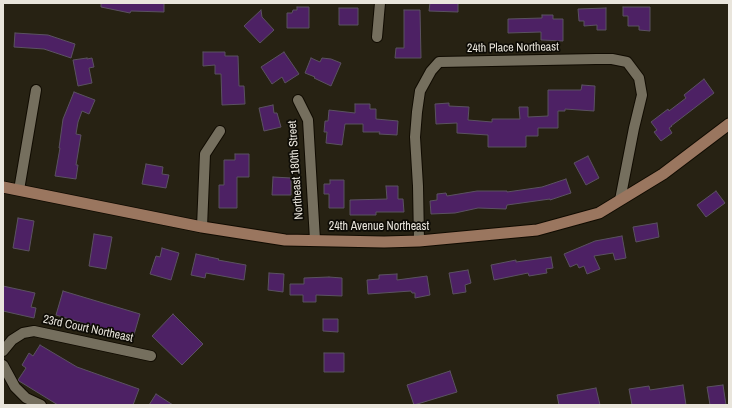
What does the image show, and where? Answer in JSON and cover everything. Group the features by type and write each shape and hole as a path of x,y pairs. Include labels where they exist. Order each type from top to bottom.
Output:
{"main road":[{"name":"24th Avenue Northeast","path":"3,186 202,227 285,240 384,242 419,241 537,230 599,213 663,174 729,124"}],"street":[{"path":"377,37 380,3"},
{"name":"24th Place Northeast","path":"419,241 415,138 417,112 420,91 431,71 439,62 596,59 612,59 627,62 639,78 642,95 620,200"},
{"path":"19,190 36,90"},
{"name":"Northeast 180th Street","path":"298,100 308,120 315,240"},
{"path":"202,227 205,154 220,131"},
{"name":"23rd Court Northeast","path":"3,350 12,340 23,332 34,331 150,356"},
{"path":"3,365 15,387 26,398 41,405"}],"building":[{"path":"101,3 164,3 164,12 131,11 130,13 101,7"},
{"path":"430,3 458,3 458,12 429,11"},
{"path":"297,7 309,7 309,28 287,28 287,13 292,13 293,10 297,10"},
{"path":"623,7 650,7 650,31 639,30 639,26 628,26 628,16 623,16"},
{"path":"339,8 358,8 358,25 339,25"},
{"path":"606,8 606,30 597,30 597,25 584,26 584,21 579,21 578,9"},
{"path":"261,10 262,17 274,30 260,43 244,26"},
{"path":"404,10 420,10 421,58 395,58 396,48 404,48"},
{"path":"542,15 553,15 553,19 563,19 563,41 541,40 541,32 508,33 508,19 542,18"},
{"path":"15,33 48,35 75,44 71,58 44,49 14,47"},
{"path":"203,52 225,52 225,56 238,56 239,86 244,86 245,104 222,105 221,74 215,74 215,65 203,66"},
{"path":"284,52 299,74 285,83 282,77 272,84 261,67"},
{"path":"92,58 94,67 89,68 92,83 78,86 73,60"},
{"path":"311,58 320,62 322,58 331,59 341,63 331,86 305,73"},
{"path":"704,79 714,93 671,126 669,128 672,133 661,141 654,132 657,130 651,122 686,98 684,95"},
{"path":"582,85 595,86 594,111 565,109 565,111 558,111 558,128 538,128 538,136 526,136 526,147 488,147 488,135 457,133 457,123 436,124 435,104 449,103 449,106 469,107 468,120 492,122 492,119 520,119 519,107 528,107 528,117 548,116 548,90 581,90"},
{"path":"74,92 95,100 89,114 82,111 78,122 76,134 81,135 76,165 78,165 76,179 55,176 63,119"},
{"path":"355,104 370,104 370,109 376,109 376,119 398,121 397,135 379,134 380,132 363,132 363,124 345,124 342,145 326,143 327,132 324,132 325,121 328,121 329,110 355,113"},
{"path":"273,105 274,113 277,113 281,127 264,131 259,108"},
{"path":"235,154 249,154 249,177 237,177 237,208 219,208 219,185 224,185 224,160 235,160"},
{"path":"588,156 599,178 586,185 574,163"},
{"path":"146,164 163,167 162,174 169,175 166,188 142,184"},
{"path":"273,177 291,178 291,195 272,195"},
{"path":"566,179 571,193 550,200 507,205 506,209 478,208 455,213 431,214 430,201 437,200 437,194 446,193 447,196 477,191 507,192 542,187"},
{"path":"330,180 344,180 344,208 329,208 329,194 324,194 324,184 330,184"},
{"path":"386,186 398,186 398,199 403,199 404,212 376,212 376,215 350,215 350,200 387,199"},
{"path":"716,191 725,203 706,217 697,205"},
{"path":"18,218 34,221 29,251 13,248"},
{"path":"657,223 659,237 636,242 633,227"},
{"path":"94,234 112,237 106,269 89,266"},
{"path":"622,236 626,258 615,260 613,253 594,256 600,269 587,274 584,266 579,268 577,264 570,267 564,254 595,241"},
{"path":"162,248 179,253 171,280 150,274 156,256 160,257"},
{"path":"196,254 246,265 244,280 206,273 205,278 191,275"},
{"path":"551,257 553,268 546,269 547,273 529,276 528,273 494,280 491,265 516,260 516,262"},
{"path":"468,270 471,283 465,285 466,292 453,294 449,273"},
{"path":"269,273 284,274 283,292 268,290"},
{"path":"397,274 397,280 427,276 430,295 415,298 415,293 412,293 411,291 368,294 367,280 379,279 379,275"},
{"path":"304,278 342,278 342,296 316,295 316,302 303,302 303,295 290,295 290,284 304,284"},
{"path":"3,286 35,293 31,307 36,308 34,318 3,311"},
{"path":"63,291 140,314 133,338 56,315"},
{"path":"173,314 203,344 182,365 152,336"},
{"path":"323,319 338,319 338,332 323,331"},
{"path":"40,345 77,367 139,389 133,405 58,405 19,381 18,380 26,368 22,365 29,353 33,356"},
{"path":"324,353 344,353 344,372 324,372"},
{"path":"450,371 457,392 414,405 407,385"},
{"path":"683,385 686,405 632,405 629,389 649,386 650,390"},
{"path":"723,385 726,405 710,405 707,387"},
{"path":"596,388 600,405 559,405 557,395"},
{"path":"156,394 173,405 149,405"}]}
